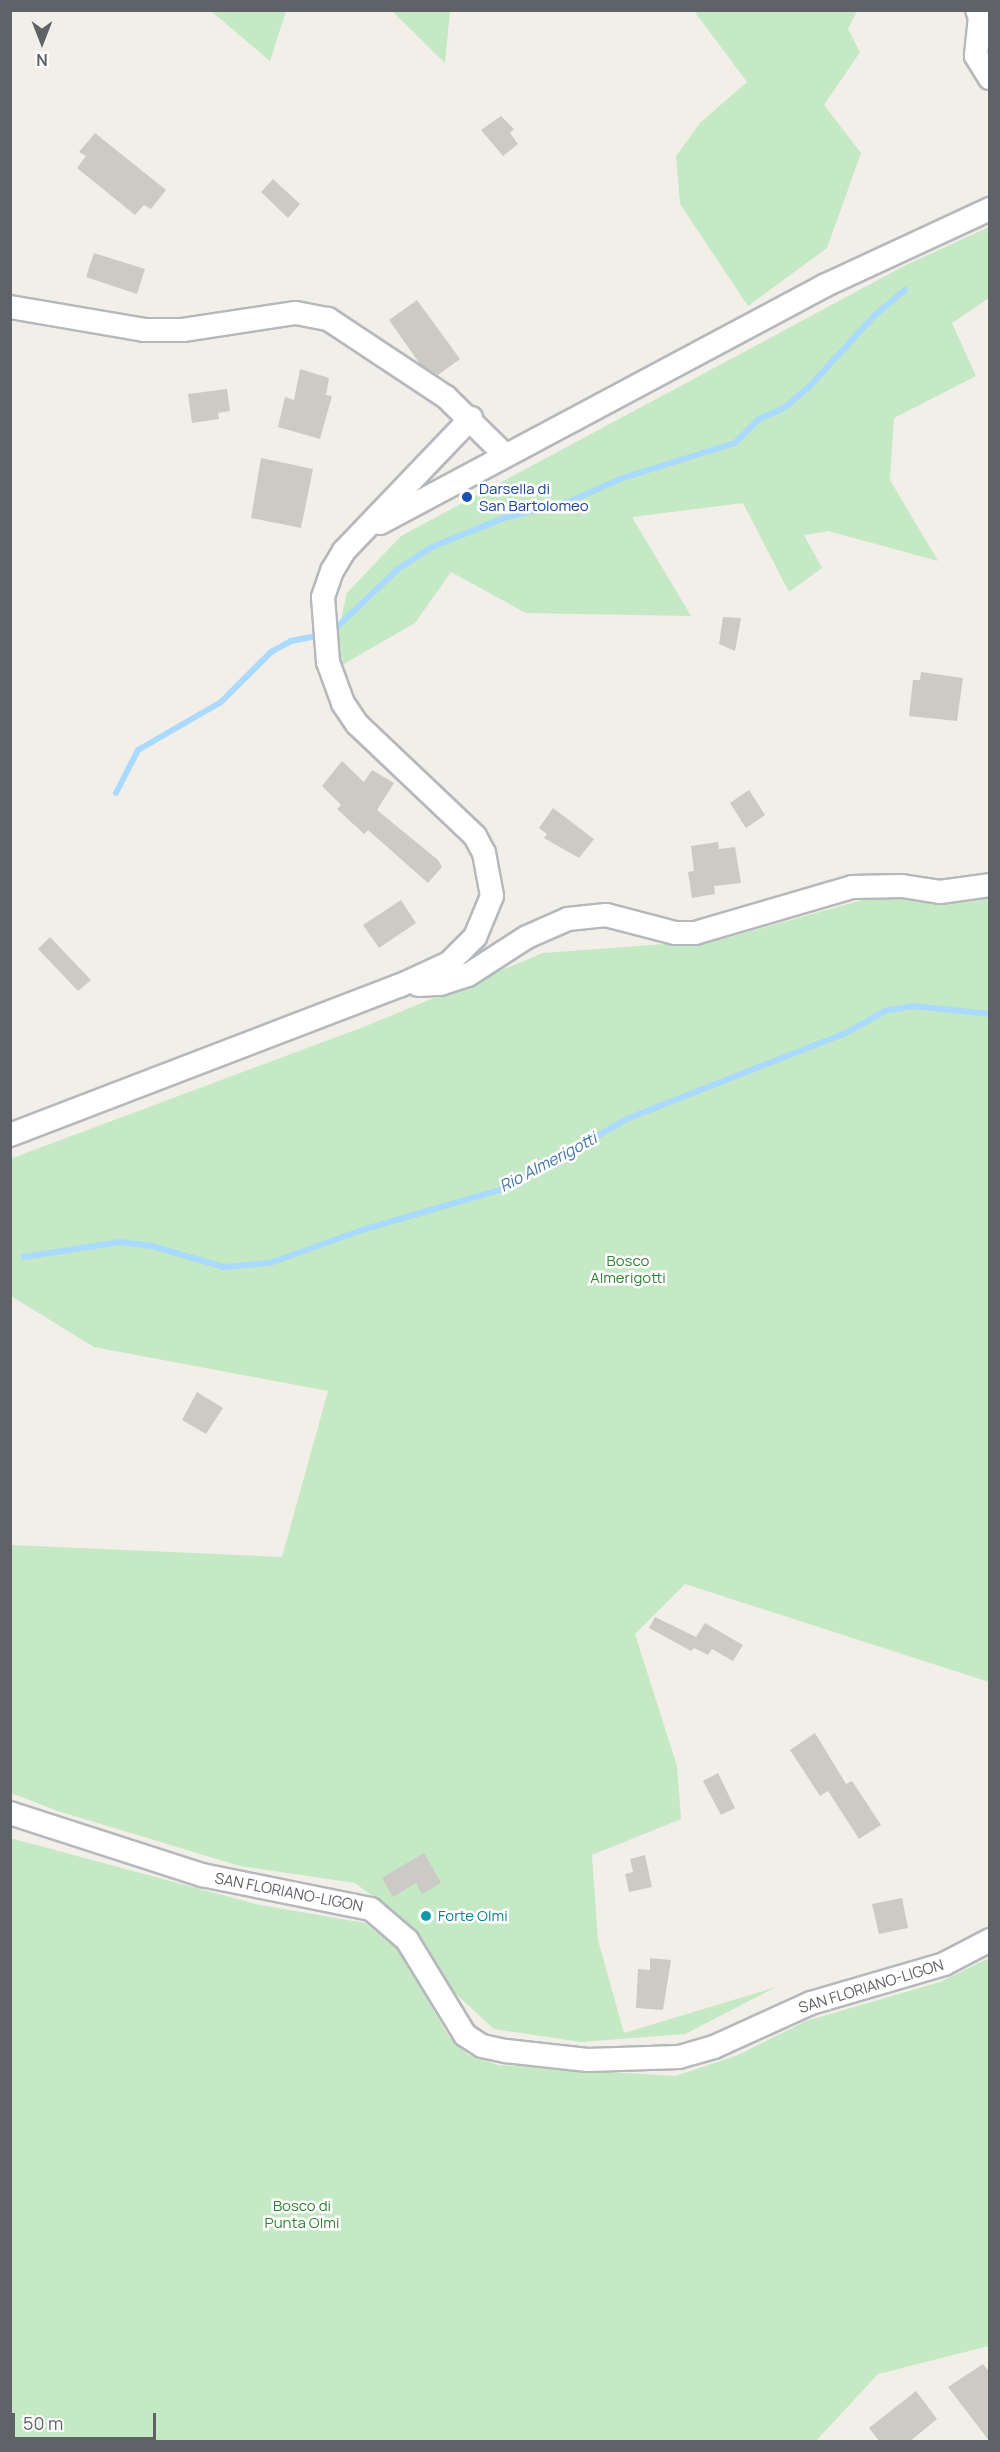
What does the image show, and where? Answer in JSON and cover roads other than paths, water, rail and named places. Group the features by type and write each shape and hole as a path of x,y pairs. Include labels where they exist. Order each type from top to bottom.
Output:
{"street":[{"path":"977,10 980,17 976,57 990,78"},
{"path":"360,533 504,454 826,285 990,209"},
{"path":"10,307 144,330 183,330 296,313 328,319 471,418 504,454"},
{"path":"10,1135 399,986 449,963 464,950 484,918 492,896 490,876 475,836 357,724 339,693 328,662 324,597 332,571 360,533 471,418"},
{"path":"399,986 440,984 468,975 527,937 568,919 606,915 675,933 695,933 852,886 902,886 940,892 990,885"},
{"name":"SAN FLORIANO-LIGON","path":"10,1813 202,1875 371,1909 407,1940 465,2035 482,2046 506,2051 588,2060 679,2057 714,2047 811,2002 944,1964 990,1940"}],"waterway":[{"path":"337,627 398,569 432,547 504,518 566,503 623,478 735,443 759,419 784,408 808,388 875,315 905,290"},
{"path":"116,793 138,750 221,702 271,652 291,641 312,637"},
{"name":"Rio Almerigotti","path":"24,1257 120,1242 152,1246 224,1267 270,1263 362,1230 503,1189 629,1118 846,1033 885,1011 913,1006 990,1014"}],"place":[{"name":"Darsella di San Bartolomeo","path":"467,497"},
{"name":"Forte Olmi","path":"426,1916"}],"park label":[{"name":"Bosco Almerigotti","path":"628,1268"},
{"name":"Bosco di Punta Olmi","path":"302,2214"}]}
